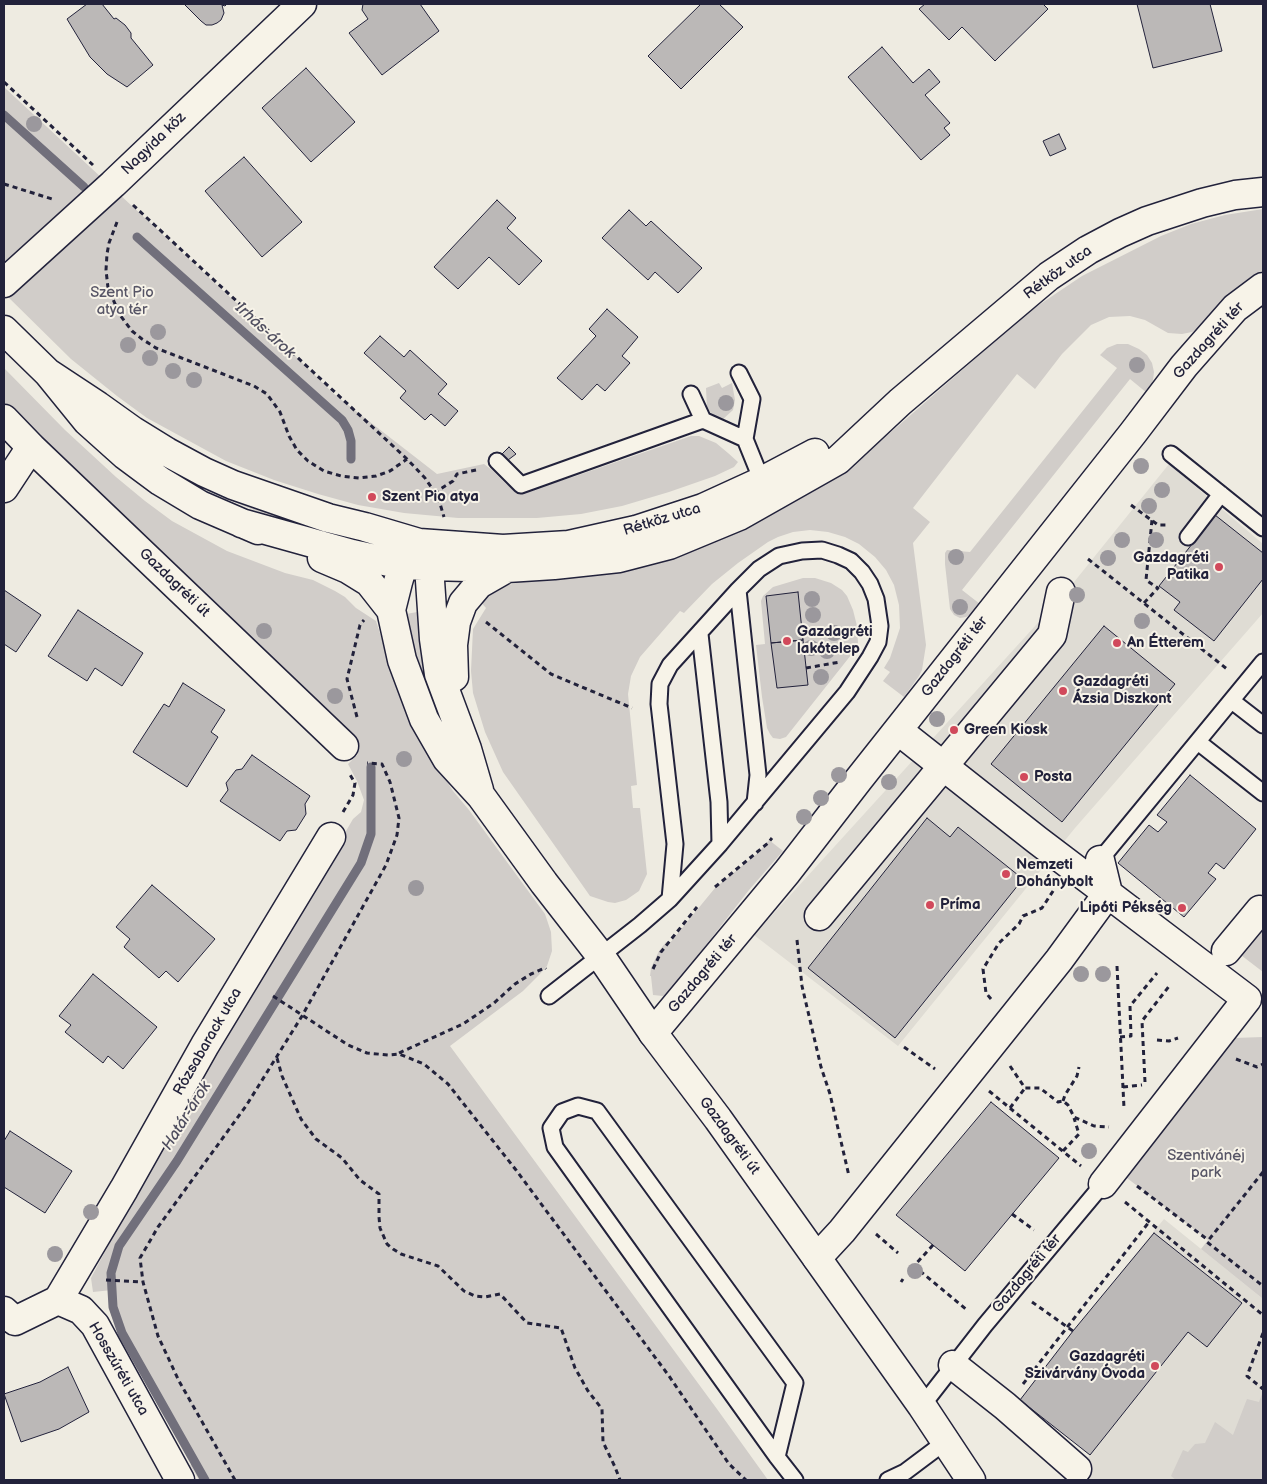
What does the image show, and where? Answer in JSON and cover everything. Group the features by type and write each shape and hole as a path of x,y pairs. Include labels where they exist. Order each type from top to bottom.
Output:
{"street":[{"name":"Nagyida köz","path":"4,283 113,184 302,4"},
{"name":"Rétköz utca","path":"417,558 507,568 554,566 619,558 669,544 739,516 838,460 885,416 1048,276 1088,250 1147,221 1202,203 1235,195 1263,192"},
{"name":"Gazdagréti tér","path":"653,1033 787,872 858,779 1184,366 1235,308 1263,287"},
{"name":"Gazdagréti út","path":"4,330 48,373 87,421 125,455 160,481 200,505 348,570 369,582 380,612 402,660 424,719 447,759 480,796 600,955 653,1033 718,1120 922,1406 971,1480"},
{"name":"Gazdagréti út","path":"48,373 133,431 204,472 328,518 365,526 417,558 434,639 438,674 467,749 480,796"},
{"name":"Rétköz utca","path":"417,558 502,548 569,544 644,527 703,508 762,481 885,416"},
{"name":"Gazdagréti út","path":"4,419 352,760"},
{"path":"4,488 31,447"},
{"name":"Gazdagréti út","path":"241,523 352,554 417,558"},
{"name":"Gazdagréti út","path":"380,612 398,582 417,558"},
{"name":"Rétköz utca","path":"456,719 453,645 456,622 463,604 479,584 507,568"},
{"path":"819,916 1052,635 1061,592"},
{"path":"909,739 1069,864 1247,999 1103,1184"},
{"name":"Rózsabarack utca","path":"58,1300 124,1189 205,1045 331,837"},
{"path":"817,1258 842,1231 1059,960 1108,893 1100,860"},
{"path":"1226,951 1262,908"},
{"path":"8,1321 58,1300"},
{"name":"Hosszúréti utca","path":"58,1300 80,1310 95,1325 180,1480"},
{"path":"953,1365 1005,1406 1077,1469"}],"lane":[{"path":"739,373 752,399 745,439 762,481"},
{"path":"691,394 703,420 745,439"},
{"path":"498,462 521,484 703,420"},
{"path":"1171,454 1263,528"},
{"path":"1188,536 1221,494"},
{"path":"549,996 640,925 670,899 720,844 847,692 861,672 878,642 880,626 876,600 870,584 862,572 838,554 822,550 802,550 779,556 759,570 738,590 670,665 660,684 659,704 675,844 670,899"},
{"path":"738,590 758,775 754,803"},
{"path":"700,634 719,802 720,844"},
{"path":"1100,860 1263,662"},
{"path":"1232,701 1263,726"},
{"path":"1198,742 1263,793"},
{"path":"777,1457 794,1383 597,1111 578,1106 562,1112 551,1128 555,1147 777,1457 795,1480"},
{"name":"Gazdagréti tér","path":"922,1406 985,1325 1103,1184"},
{"path":"888,1480 905,1472 945,1442"}],"path":[{"path":"4,82 130,202 407,459 425,478 438,497 446,522"},
{"path":"4,184 48,197 83,211"},
{"path":"120,218 109,243 106,270 108,288 120,315 132,331 156,348 254,386 267,394 280,412 289,436 297,450 308,461 324,471 341,476 359,478 376,476 390,471 407,459"},
{"path":"434,492 453,481 457,474 498,462"},
{"path":"1131,504 1158,524 1174,525 1188,536"},
{"path":"1144,604 1158,588 1146,580 1152,520"},
{"path":"1088,559 1246,684"},
{"path":"358,718 347,679 360,625 380,612"},
{"path":"480,617 551,674 632,708"},
{"path":"806,668 838,662"},
{"path":"235,1480 179,1381 158,1336 143,1282 140,1258 158,1227 236,1120 277,1057 386,865 397,835 399,818 390,782 382,764 336,756 355,783 352,795 331,837"},
{"path":"351,775 352,760"},
{"path":"708,893 772,838"},
{"path":"1010,1020 986,993 983,969 999,943 1019,924 1023,916 1042,908 1069,864"},
{"path":"653,969 661,952 702,900"},
{"path":"797,940 802,986 821,1067 838,1126 857,1212"},
{"path":"1117,966 1124,1112"},
{"path":"273,996 348,1045 367,1052 388,1055 399,1054 463,1024 494,1003 515,984 544,968 569,981"},
{"path":"1120,1037 1130,1036 1130,1006 1157,973"},
{"path":"1123,1087 1145,1084 1142,1021 1170,985"},
{"path":"1157,1040 1169,1041 1178,1038"},
{"path":"904,1047 963,1079 1010,1108 1263,1315"},
{"path":"989,1047 1013,1068 1025,1088"},
{"path":"399,1054 424,1064 448,1084 516,1170 669,1376 729,1464 746,1480"},
{"path":"277,1057 282,1076 301,1120 316,1139 342,1158 360,1180 379,1194 380,1228 387,1244 401,1254 438,1266 464,1291 475,1296 485,1297 500,1294 527,1323 561,1328 575,1368 588,1391 602,1409 603,1442 620,1480"},
{"path":"1230,1057 1257,1067 1263,1064"},
{"path":"1064,1101 1065,1094 1077,1076 1079,1067"},
{"path":"1025,1088 1040,1088 1058,1102 1064,1101"},
{"path":"1010,1108 1025,1088"},
{"path":"1063,1152 1079,1134 1074,1117 1068,1104 1064,1101"},
{"path":"1074,1117 1094,1126 1110,1128"},
{"path":"1208,1240 1263,1172"},
{"path":"1131,1181 1208,1240 1207,1242 1263,1286"},
{"path":"1005,1406 1149,1222"},
{"path":"933,1245 914,1266 985,1325"},
{"path":"106,1280 143,1282"},
{"path":"1015,1290 1073,1331"},
{"path":"1263,1333 1247,1376 1263,1389"}],"shaded area":[{"path":"1169,464 1263,544 1263,613 1075,828 898,1046 754,935 1066,592"},
{"name":"Gazdagréti Szivárvány Óvoda","path":"1164,1219 1263,1299 1263,1480 1069,1480 1090,1455 1073,1331"}],"green space":[{"name":"Szent Pio atya tér","path":"4,87 232,299 280,341 334,394 437,474 484,464 514,489 527,490 573,477 691,436 699,436 716,443 738,462 734,467 715,476 622,506 581,514 537,518 458,518 404,513 358,505 274,480 226,461 147,418 117,396 71,359 4,293"},
{"path":"1263,209 1263,270 1234,290 1202,325 1192,332 1182,334 1168,333 1145,320 1130,316 1109,317 1091,325 1062,354 1035,389 1017,374 913,508 930,522 913,543 926,645 922,670 904,697 883,681 890,672 884,668 890,658 900,628 899,605 894,585 886,570 875,557 859,544 845,537 828,532 810,530 793,532 778,537 738,563 712,584 684,613 680,611 640,657 631,676 628,694 637,785 631,786 633,808 640,808 647,874 639,891 626,900 615,903 590,896 503,772 485,732 473,693 471,671 473,629 486,608 479,600 491,591 505,586 534,578 826,479 890,433 1030,311 1082,276 1161,236 1191,224 1225,215"},
{"path":"1117,344 1128,344 1147,355 1152,363 1154,372 1150,389 1147,393 1130,379 962,590 980,604 972,614 966,617 960,618 954,615 950,609 945,553 947,550 970,552 1117,368 1100,355 1107,348"},
{"path":"4,368 65,430 116,477 172,521 227,551 285,573 313,580 345,597 356,608 376,621 398,689 426,748 453,791 545,914 551,932 552,951 547,966 523,991 450,1046 768,1480 199,1480 190,1465 195,1462 122,1333 113,1307 112,1290 93,1292 91,1278 136,1193 353,819 361,812 364,800 348,764 358,754 357,743 41,441 4,403"},
{"path":"719,383 722,388 732,383 735,400 733,410 721,421 707,409 706,388"},
{"path":"218,493 365,540 365,542 360,544 279,520 229,500"},
{"path":"803,578 815,578 831,583 842,590 853,610 857,626 858,643 855,650 786,737 780,739 773,738 767,728 756,645 765,644 761,601 763,596 773,587"},
{"path":"423,611 432,686 439,713 437,715 416,668 406,614"},
{"path":"769,840 783,851 749,890 676,986 663,996 653,995 650,976 651,968 659,951 666,942 670,943 715,888 759,852"},
{"path":"1263,919 1263,972 1237,952"},
{"name":"Szentivánéj park","path":"1263,1037 1263,1299 1201,1249 1208,1240 1123,1175 1234,1038"},
{"path":"1262,1394 1263,1480 1176,1480 1171,1476 1183,1450 1188,1452 1195,1444 1205,1443 1215,1422 1233,1435 1247,1399 1259,1402"}],"building":[{"path":"87,4 102,4 114,19 116,18 125,25 131,33 131,38 153,65 127,87 107,74 90,57 67,19"},
{"path":"184,4 227,4 225,6 222,5 224,13 221,20 212,25 206,25"},
{"path":"363,4 420,4 439,31 382,75 349,33 368,19 362,10"},
{"path":"701,4 719,4 743,27 681,89 648,56"},
{"path":"925,4 1043,4 1048,9 995,61 962,27 949,40 919,9"},
{"path":"1137,4 1210,4 1222,51 1153,68"},
{"path":"882,47 913,83 929,69 940,82 925,95 950,123 944,128 950,135 921,160 848,77"},
{"path":"306,68 355,122 311,162 262,108"},
{"path":"1059,134 1066,149 1050,156 1043,141"},
{"path":"244,157 302,222 262,257 205,191"},
{"path":"497,200 516,218 507,228 542,261 519,285 489,257 458,289 434,267"},
{"path":"629,210 646,226 651,221 702,268 678,293 655,272 648,280 602,238"},
{"path":"607,309 638,337 622,356 630,363 605,391 597,384 582,400 557,378 596,336 589,329"},
{"path":"380,336 404,357 410,350 447,384 438,394 458,411 445,426 431,414 425,420 400,398 406,391 364,353"},
{"path":"509,447 516,454 508,460 502,454"},
{"name":"Gazdagréti Patika","path":"1215,515 1263,553 1263,579 1214,641 1174,610 1180,602 1159,586"},
{"path":"4,590 41,615 16,652 4,644"},
{"path":"798,592 803,640 771,643 766,596"},
{"path":"78,610 143,653 122,686 95,668 87,681 48,656"},
{"path":"1104,626 1175,684 1062,822 991,764"},
{"path":"803,640 808,685 777,688 771,643"},
{"path":"183,683 225,710 211,732 218,737 187,787 133,752 164,704 169,707"},
{"path":"252,755 310,796 305,804 306,814 296,830 287,831 280,841 220,801 228,790 226,783 236,770 242,769"},
{"path":"1190,775 1256,829 1224,869 1216,863 1208,873 1216,879 1184,917 1118,863 1149,825 1158,832 1167,822 1157,815"},
{"name":"Príma","path":"927,818 950,837 958,827 1023,879 895,1038 808,968"},
{"path":"152,885 215,939 178,982 166,971 159,978 124,947 130,939 116,927"},
{"path":"93,974 157,1027 123,1069 108,1056 103,1063 65,1032 71,1025 59,1016"},
{"path":"991,1102 1059,1158 965,1271 896,1215"},
{"path":"10,1131 72,1171 45,1213 4,1187 4,1141"},
{"name":"Gazdagréti Szivárvány Óvoda","path":"1154,1233 1242,1303 1207,1347 1188,1332 1090,1455 1020,1400 1073,1331"},
{"path":"68,1367 89,1412 59,1429 21,1442 4,1394 40,1382"}],"waterway":[{"name":"Irhás-árok","path":"4,115 84,187"},
{"name":"Irhás-árok","path":"137,237 342,420 348,430 351,441 351,459"},
{"name":"Határ-árok","path":"205,1480 122,1333 113,1307 111,1273 119,1246 177,1161 361,863 371,834 371,767"}],"place":[{"name":"Szent Pio atya","path":"372,497"},
{"name":"Gazdagréti Patika","path":"1219,567"},
{"name":"Gazdagréti lakótelep","path":"787,641"},
{"name":"An Étterem","path":"1117,643"},
{"name":"Gazdagréti Ázsia Diszkont","path":"1063,691"},
{"name":"Green Kiosk","path":"954,730"},
{"name":"Posta","path":"1024,777"},
{"name":"Nemzeti Dohánybolt","path":"1006,874"},
{"name":"Príma","path":"930,905"},
{"name":"Lipóti Pékség","path":"1182,908"},
{"name":"Gazdagréti Szivárvány Óvoda","path":"1155,1366"}]}
